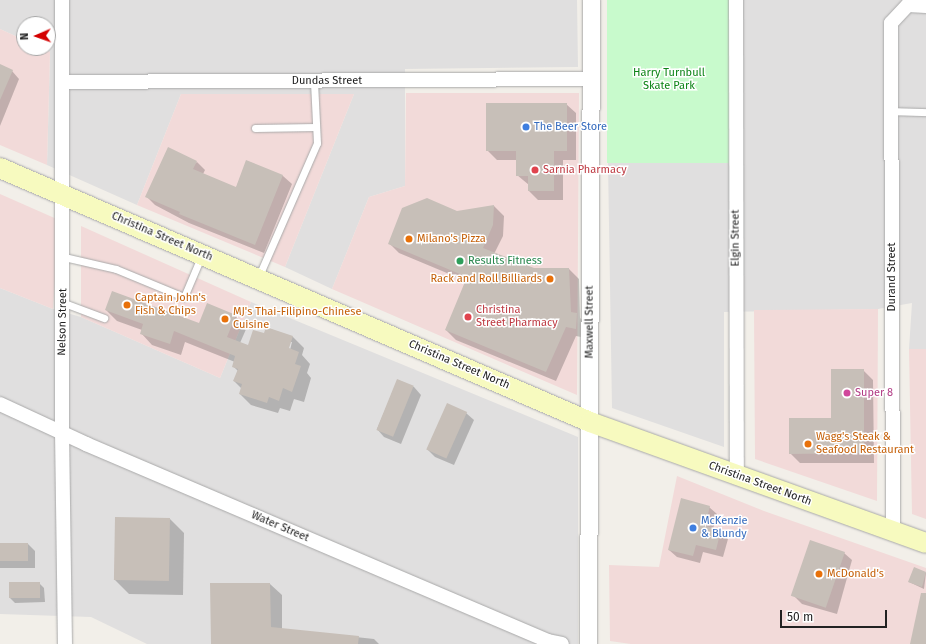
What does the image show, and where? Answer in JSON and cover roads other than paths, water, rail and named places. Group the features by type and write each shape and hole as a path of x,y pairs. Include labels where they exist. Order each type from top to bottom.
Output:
{"main road":[{"name":"Christina Street North","path":"0,168 590,422 737,477 926,543"}],"street":[{"name":"Nelson Street","path":"62,0 64,195 62,431 65,644"},
{"name":"Maxwell Street","path":"588,644 591,0"},
{"name":"Elgin Street","path":"736,0 737,477"},
{"name":"Durand Street","path":"894,531 891,23 908,5 926,6"},
{"name":"Dundas Street","path":"63,82 591,79"},
{"name":"Water Street","path":"0,404 62,431 86,444 533,635 562,644"}],"lane":[{"path":"258,279 317,143 314,81"},
{"path":"891,111 926,112"},
{"path":"255,128 316,127"},
{"path":"64,257 116,269 184,297 202,255"},
{"path":"64,303 104,318"}],"place":[{"name":"The Beer Store","path":"526,127"},
{"name":"Sarnia Pharmacy","path":"535,170"},
{"name":"Milano's Pizza","path":"409,239"},
{"name":"Results Fitness","path":"460,261"},
{"name":"Rack and Roll Billiards","path":"550,279"},
{"name":"Captain John's Fish & Chips","path":"127,305"},
{"name":"Christina Street Pharmacy","path":"468,317"},
{"name":"MJ's Thai-Filipino-Chinese Cuisine","path":"225,319"},
{"name":"Super 8","path":"847,393"},
{"name":"Wagg's Steak & Seafood Restaurant","path":"808,444"},
{"name":"McKenzie & Blundy","path":"693,528"},
{"name":"McDonald's","path":"819,574"}],"park label":[{"name":"Harry Turnbull Skate Park","path":"669,80"}]}
